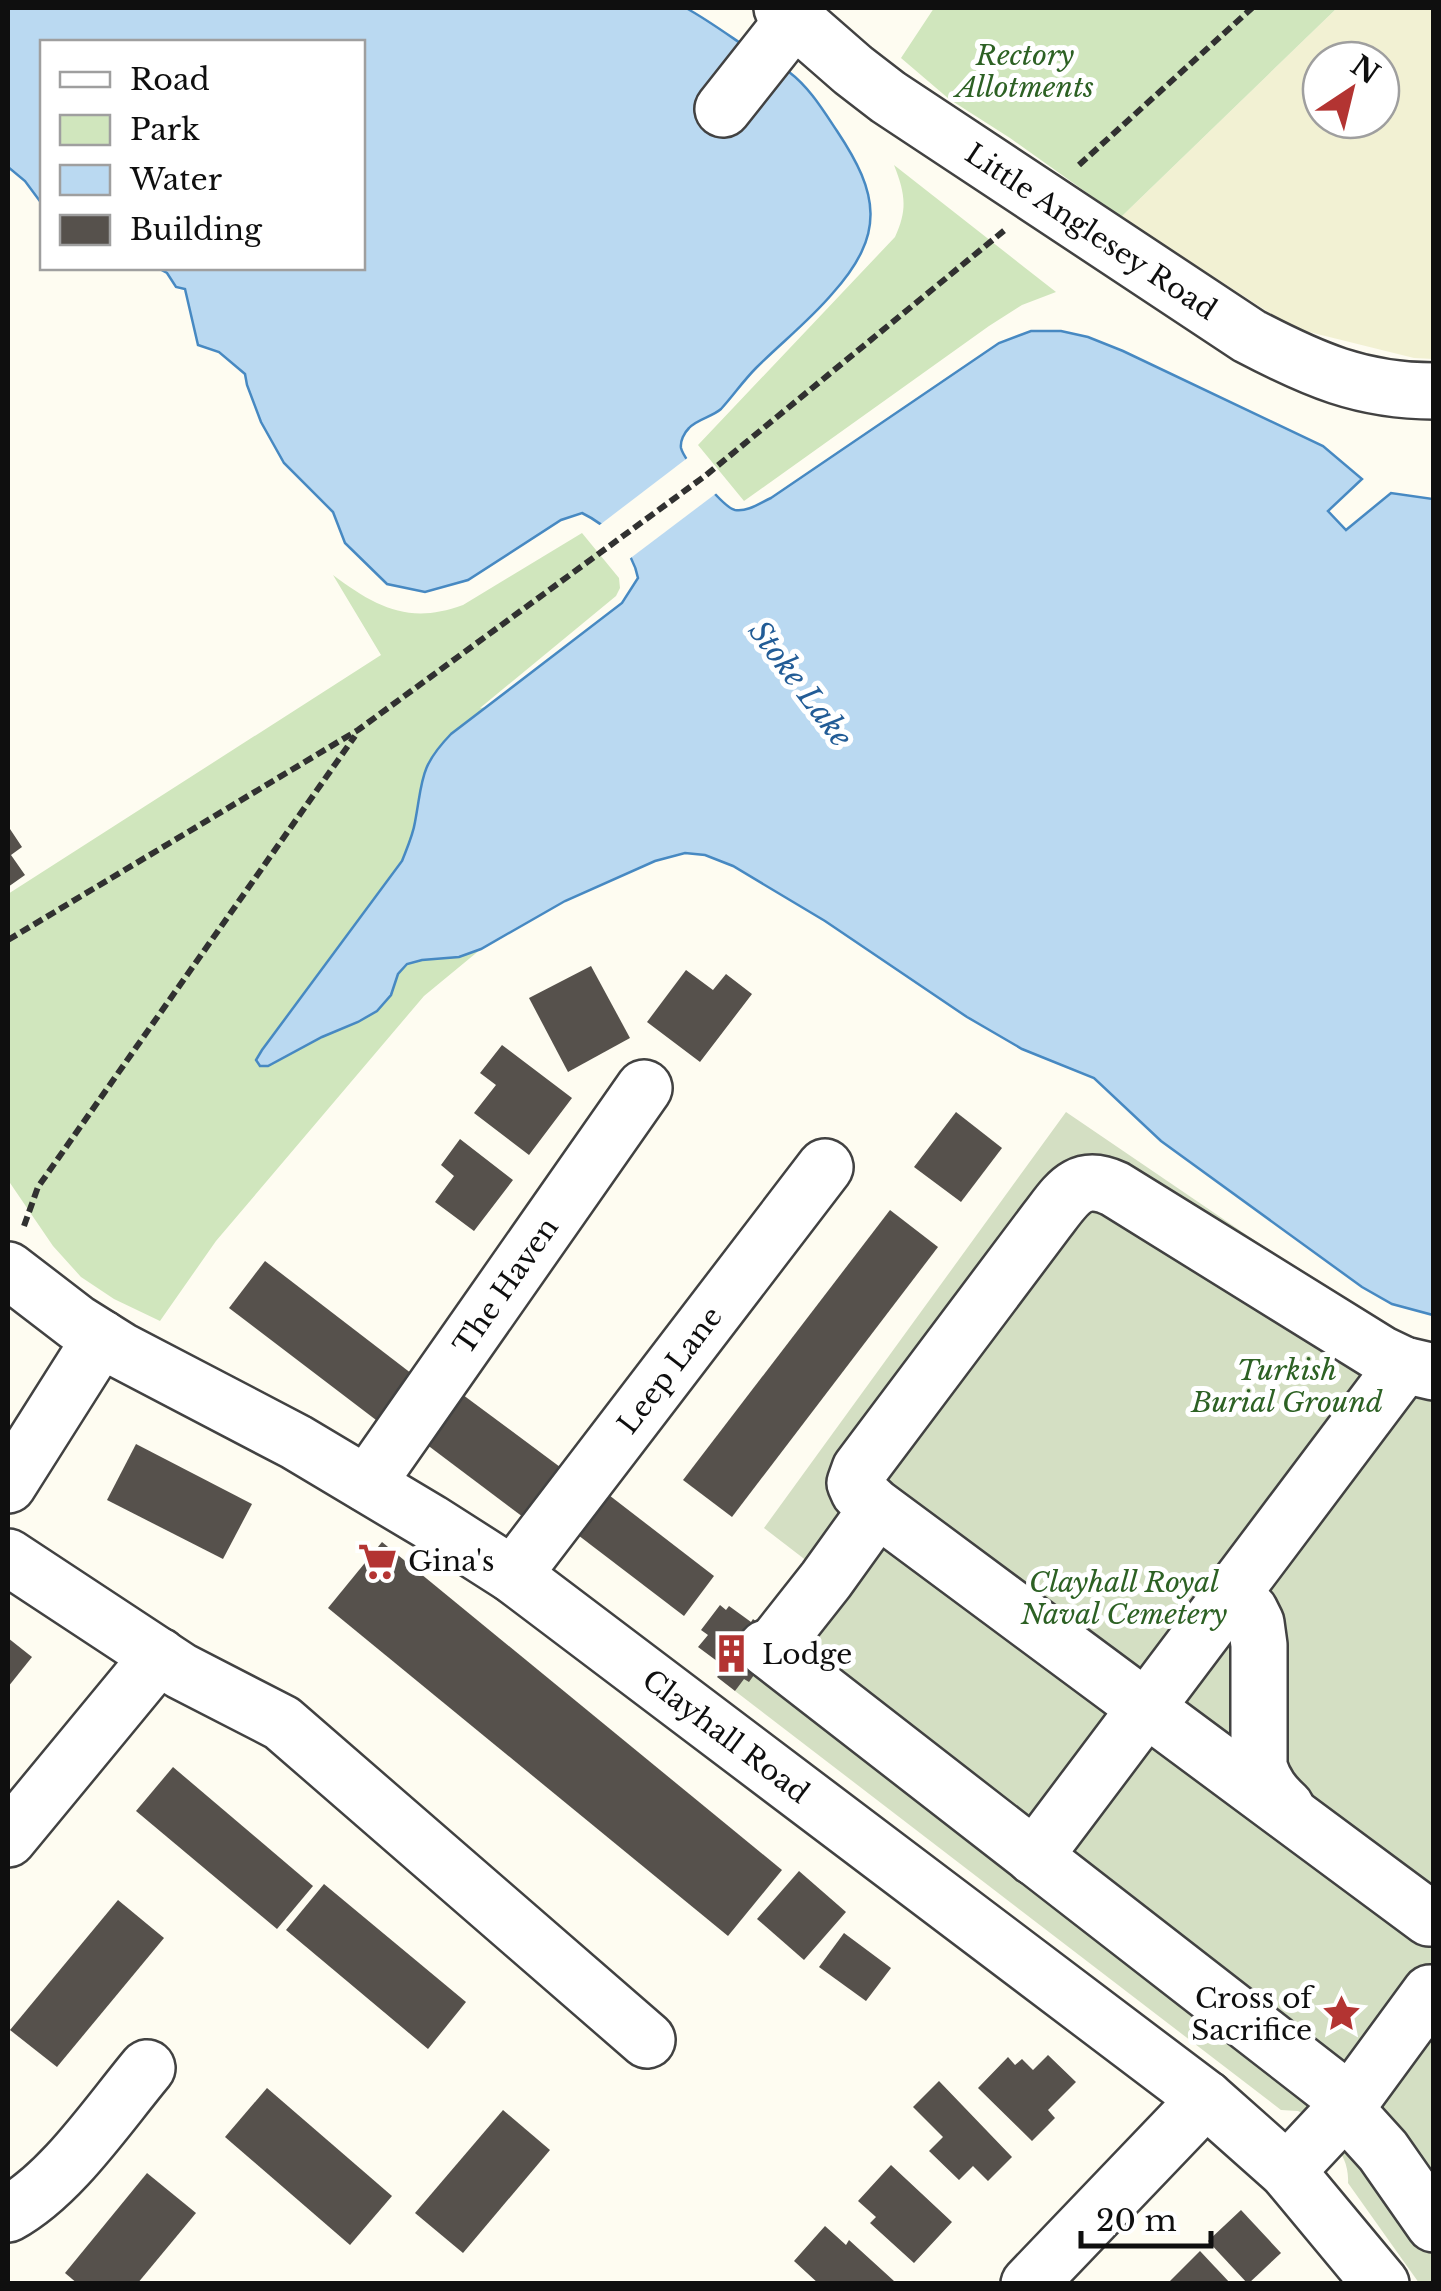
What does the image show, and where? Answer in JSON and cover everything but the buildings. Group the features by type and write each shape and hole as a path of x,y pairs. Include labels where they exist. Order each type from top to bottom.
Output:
{"street":[{"name":"Little Anglesey Road","path":"788,12 888,97 1250,336 1312,368 1371,386 1434,392"},
{"path":"723,110 788,12"},
{"name":"The Haven","path":"368,1484 644,1088"},
{"name":"Leep Lane","path":"513,1575 825,1167"},
{"path":"1034,1857 1146,1707 1232,1594 1419,1369 1356,1339 1114,1188 1093,1181 1072,1191 1047,1220 857,1473 856,1488 877,1508 1146,1707 1305,1826 1431,1915 1420,1936 1413,1965 1419,1982 1431,1994 1347,2105 1287,2171"},
{"name":"Clayhall Road","path":"8,1271 101,1338 296,1442 513,1575 1206,2099 1287,2171 1381,2284"},
{"path":"8,1485 101,1338"},
{"path":"877,1508 826,1580 768,1649 1347,2105 1434,2224"},
{"path":"8,1557 203,1684 282,1723 647,2040"},
{"path":"1232,1594 1250,1611 1256,1623 1258,1752 1264,1782 1305,1826"},
{"path":"8,1840 159,1656"},
{"path":"8,2214 54,2180 147,2068"},
{"path":"1030,2284 1206,2099"}],"path":[{"path":"8,940 358,730 706,476 1042,198 1252,8"},
{"path":"8,1271 38,1187 358,730"}],"green space":[{"name":"Rectory Allotments","path":"934,8 1337,8 1121,217 949,99 901,58"},
{"path":"1337,8 1433,8 1433,359 1414,358 1293,328 1121,217 1301,43 1301,140 1401,140 1401,40 1304,40"},
{"path":"894,165 1056,292 1022,305 989,326 744,501 698,445 895,237 904,201"},
{"path":"162,270 606,485 1433,1315 1392,1304 1362,1287 1161,1141 1094,1078 1022,1049 967,1017 825,921 733,866 706,855 685,853 655,861 565,901 481,949 424,996 216,1241 160,1321 114,1299 81,1277 53,1246 8,1180 8,894 381,655 333,575 394,610 444,611 463,605 582,533 619,578 616,596 480,708 487,707 622,603 638,578 631,558 618,540 582,513 561,520 468,580 425,592 387,584 345,543 333,512 284,463 261,422 245,374 219,352 198,345 185,289 176,287"},
{"name":"Clayhall Royal Naval Cemetery","path":"1066,1112 1408,1345 1433,1350 1433,2283 1419,2283 1348,2183 1340,2153 1304,2114 1281,2110 735,1691 816,1568 764,1528"}],"water":[{"name":"Stoke Lake","path":"8,8 686,8 784,68 803,85 851,154 862,175 871,214 861,252 832,294 756,368 721,409 692,425 683,437 681,448 689,462 730,507 740,510 771,498 999,343 1031,331 1061,331 1088,337 1323,446 1362,479 1328,511 1346,530 1391,493 1433,499 1433,1315 1392,1304 1362,1287 1161,1141 1094,1078 1022,1049 967,1017 825,921 733,866 705,855 685,853 655,861 565,901 481,949 459,957 407,964 398,974 391,995 377,1011 268,1066 260,1066 256,1060 262,1050 402,861 414,827 424,775 433,756 451,734 622,603 638,578 631,558 618,540 582,513 561,520 468,580 425,592 387,584 345,543 333,512 284,463 261,422 245,374 219,352 198,345 185,289 176,287 162,270 365,270 365,40 40,40 40,201 8,167"}],"pier":[{"path":"690,456 718,492 628,560 597,527"}],"place":[{"name":"Gina's","path":"378,1561"},
{"name":"Lodge","path":"732,1654"},
{"name":"Cross of Sacrifice","path":"1342,2014"}],"park label":[{"name":"Turkish Burial Ground","path":"1287,1386"}]}
